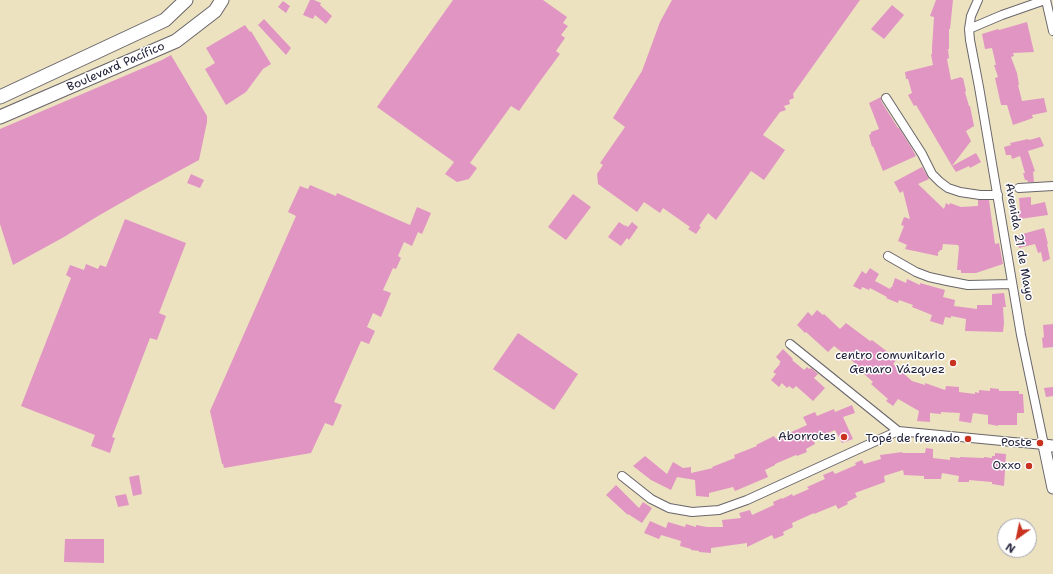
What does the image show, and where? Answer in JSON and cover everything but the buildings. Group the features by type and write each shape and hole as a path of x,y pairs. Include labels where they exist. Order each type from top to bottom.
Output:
{"main road":[{"name":"Boulevard Pacífico","path":"0,97 165,20 186,0"},
{"name":"Boulevard Pacífico","path":"0,117 176,41 215,11 222,0"}],"street":[{"name":"Avenida 21 de Mayo","path":"978,0 971,16 969,29 970,40 1021,335 1049,445 1053,488"},
{"path":"969,29 1002,15 1046,0 1053,31"},
{"path":"886,98 922,154 932,174 940,182 948,188 960,192 980,195 998,195"},
{"path":"1019,188 1053,186"},
{"path":"888,256 916,272 929,277 968,285 1012,284"},
{"path":"790,344 898,431"},
{"path":"622,476 651,499 669,508 692,512 719,510 747,500 898,431 1049,445"}],"place":[{"name":"centro comunitario Genaro Vázquez","path":"953,363"},
{"name":"Aborrotes","path":"844,437"},
{"name":"Topé de frenado","path":"968,439"},
{"name":"Poste","path":"1040,443"},
{"name":"Oxxo","path":"1029,466"}]}
